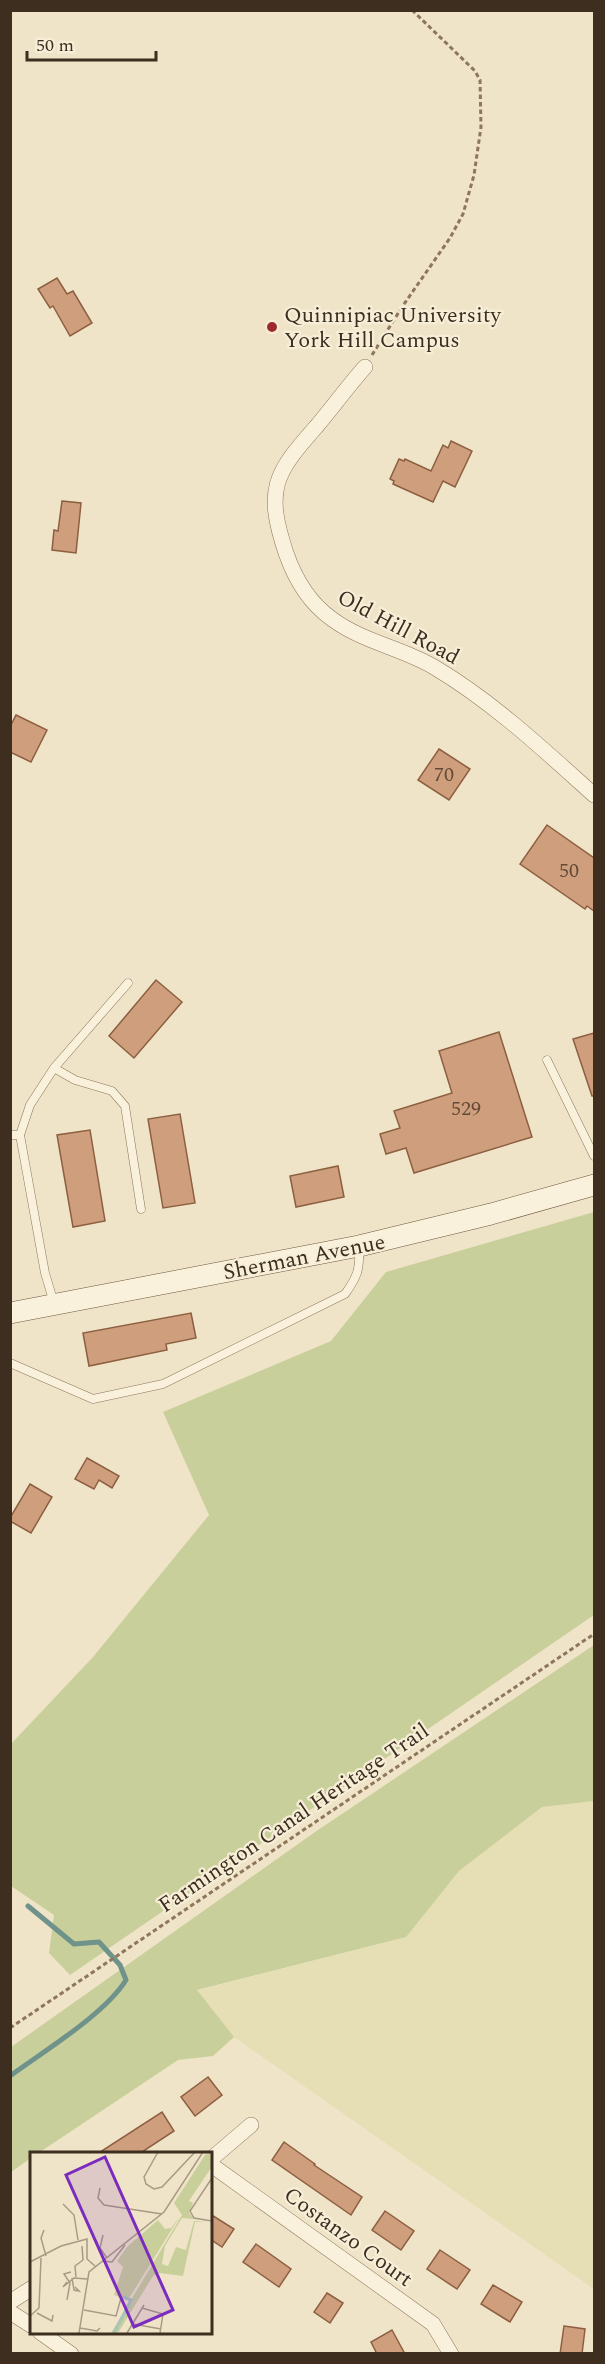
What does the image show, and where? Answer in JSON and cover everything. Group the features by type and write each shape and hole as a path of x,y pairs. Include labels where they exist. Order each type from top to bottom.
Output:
{"main road":[{"name":"Sherman Avenue","path":"10,1313 359,1246 491,1214 594,1185"}],"street":[{"name":"Old Hill Road","path":"365,367 293,452 278,479 275,498 276,520 293,573 317,607 333,620 364,637 431,665 458,681 528,737 594,795"},
{"path":"212,2160 251,2125"},
{"name":"Costanzo Court","path":"212,2163 434,2324 451,2354"},
{"path":"10,2302 30,2289"},
{"path":"10,2312 30,2325"},
{"path":"43,2334 71,2354"}],"lane":[{"path":"54,1305 45,1273 20,1135 30,1104 54,1068 128,983"},
{"path":"547,1060 594,1156"},
{"path":"54,1068 75,1080 112,1091 125,1106 141,1209"},
{"path":"10,1135 20,1135"},
{"path":"10,1363 93,1399 163,1384 345,1294 356,1278 360,1265 359,1246"}],"path":[{"path":"365,367 402,306 450,238 463,213 474,175 481,127 481,89 475,70 412,10"},
{"name":"Farmington Canal Heritage Trail","path":"10,2028 594,1634"}],"shaded area":[{"path":"594,1801 594,2289 234,2037 196,1991 405,1937 459,1871 542,1807"}],"green space":[{"path":"594,1212 594,1615 70,1975 49,1953 54,1915 11,1886 11,1744 93,1657 209,1515 163,1412 331,1341 386,1272"},
{"path":"594,1645 594,1801 542,1807 459,1871 406,1937 197,1990 234,2037 213,2056 178,2060 40,2152 30,2152 30,2159 11,2172 11,2047 315,1832"}],"building":[{"path":"57,278 67,294 73,291 92,323 70,336 53,306 50,308 38,289"},
{"path":"451,441 472,451 455,487 443,481 433,502 393,484 394,481 390,479 399,459 404,461 405,459 431,471 443,445 448,448"},
{"path":"62,501 81,503 76,553 52,550 54,530 58,531"},
{"path":"16,715 47,730 31,762 10,752 10,727"},
{"path":"439,749 470,769 449,800 418,780"},
{"path":"547,825 594,858 594,911 587,906 585,909 520,864"},
{"path":"156,980 182,1002 134,1058 109,1036"},
{"path":"499,1032 532,1137 414,1173 406,1148 386,1154 380,1134 400,1128 394,1111 452,1093 439,1051"},
{"path":"594,1033 594,1096 592,1096 573,1039"},
{"path":"180,1114 195,1203 163,1208 148,1119"},
{"path":"90,1130 105,1221 73,1227 57,1135"},
{"path":"338,1166 344,1197 296,1207 290,1176"},
{"path":"191,1313 196,1338 166,1344 167,1350 89,1366 83,1333"},
{"path":"87,1458 119,1476 112,1488 99,1480 94,1489 75,1479"},
{"path":"30,1484 52,1497 31,1533 10,1521"},
{"path":"208,2077 222,2095 195,2116 181,2097"},
{"path":"162,2112 174,2131 142,2152 100,2152"},
{"path":"284,2142 362,2197 351,2215 272,2160"},
{"path":"385,2211 414,2231 401,2250 372,2230"},
{"path":"212,2215 234,2229 222,2247 212,2240"},
{"path":"256,2244 291,2269 279,2287 243,2262"},
{"path":"440,2250 470,2270 457,2289 427,2269"},
{"path":"493,2285 522,2302 510,2322 481,2304"},
{"path":"327,2293 343,2303 330,2323 314,2312"},
{"path":"564,2326 585,2329 582,2354 560,2354"},
{"path":"392,2330 405,2354 377,2354 371,2342"}],"waterway":[{"path":"10,2076 89,2019 104,2006 126,1980 120,1965 99,1942 74,1944 28,1906"}],"place":[{"name":"Quinnipiac University York Hill Campus","path":"272,327"}]}
